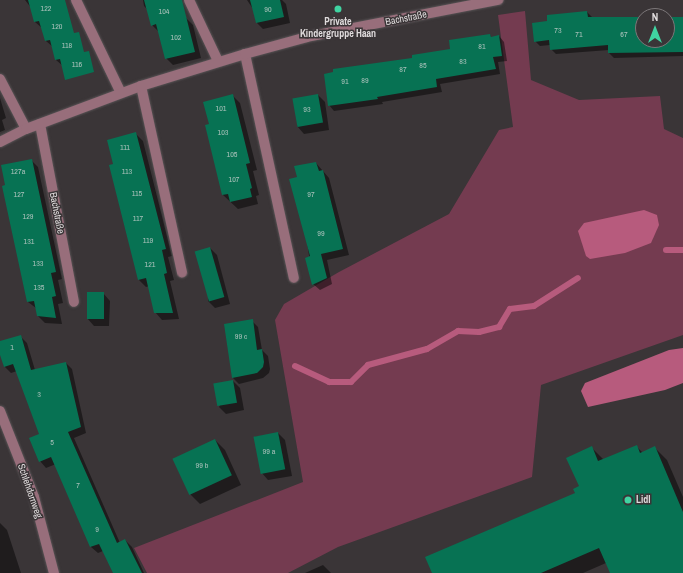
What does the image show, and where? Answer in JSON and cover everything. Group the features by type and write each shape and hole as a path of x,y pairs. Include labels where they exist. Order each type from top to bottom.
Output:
{"street":[{"path":"76,0 121,93"},
{"path":"189,0 218,62"},
{"name":"Bachstraße","path":"0,142 26,129 121,93 245,54 307,37 498,0"},
{"path":"245,54 294,278"},
{"path":"0,80 26,129"},
{"path":"141,86 182,273"},
{"name":"Bachstraße","path":"40,124 74,302"},
{"name":"Schlehdornweg","path":"0,411 34,497 54,573"}],"shaded area":[{"path":"525,11 531,80 579,100 660,96 664,129 683,138 683,335 541,385 532,477 338,547 288,573 147,573 134,548 303,482 275,320 284,304 339,272 449,214 499,130 513,127 498,15"},
{"path":"644,210 657,215 659,225 651,243 625,253 590,259 586,256 578,231 584,223"},
{"path":"683,348 683,383 665,390 588,407 581,391 585,383 669,350"}],"building":[{"path":"28,0 65,0 74,33 79,32 84,52 89,51 94,72 65,80 60,59 55,60 50,40 45,41 39,21 34,22"},
{"path":"144,0 182,0 195,52 165,59 156,24 151,26"},
{"path":"250,0 280,0 284,17 256,23"},
{"path":"587,11 588,17 635,17 635,48 675,48 675,17 683,17 683,52 608,53 608,45 550,50 549,40 534,42 532,23 547,21 547,15"},
{"path":"490,34 491,37 499,35 502,56 493,57 496,69 436,79 437,87 377,97 378,99 328,106 324,74 333,72 333,69 412,58 412,55 450,49 449,40"},
{"path":"233,94 250,163 246,164 252,188 250,189 252,197 230,202 228,194 222,195 205,125 209,124 203,102"},
{"path":"318,94 323,123 297,127 292,99"},
{"path":"136,132 166,249 162,250 167,273 164,274 173,313 154,313 146,278 138,280 109,165 113,164 107,140"},
{"path":"32,159 56,272 51,273 56,296 52,297 56,318 37,316 34,301 27,302 2,186 5,185 1,165"},
{"path":"316,162 319,171 323,170 343,249 321,254 327,278 312,285 305,258 310,256 289,179 297,177 294,166"},
{"path":"210,247 224,297 209,301 195,251"},
{"path":"87,292 104,292 104,319 87,319"},
{"path":"253,319 257,350 262,349 264,362 263,367 257,373 232,378 224,324"},
{"path":"21,335 31,370 66,362 81,427 68,432 117,543 125,539 142,573 113,573 99,544 90,547 51,457 39,462 29,438 39,434 13,364 4,367 0,355 0,341"},
{"path":"233,380 237,403 217,406 213,383"},
{"path":"278,432 285,469 261,474 253,437"},
{"path":"215,439 232,475 189,495 172,459"},
{"path":"637,445 640,453 655,446 683,512 683,573 610,573 599,548 541,573 432,573 425,557 575,493 573,489 579,486 566,458 592,446 598,461"}],"waterway":[{"path":"666,250 683,250"},
{"path":"295,366 329,382 351,382 368,365 427,349 458,331 479,332 499,327 510,309 534,306 578,278"}],"place":[{"name":"Private Kindergruppe Haan","path":"338,9"},
{"name":"Lidl","path":"628,500"}]}
